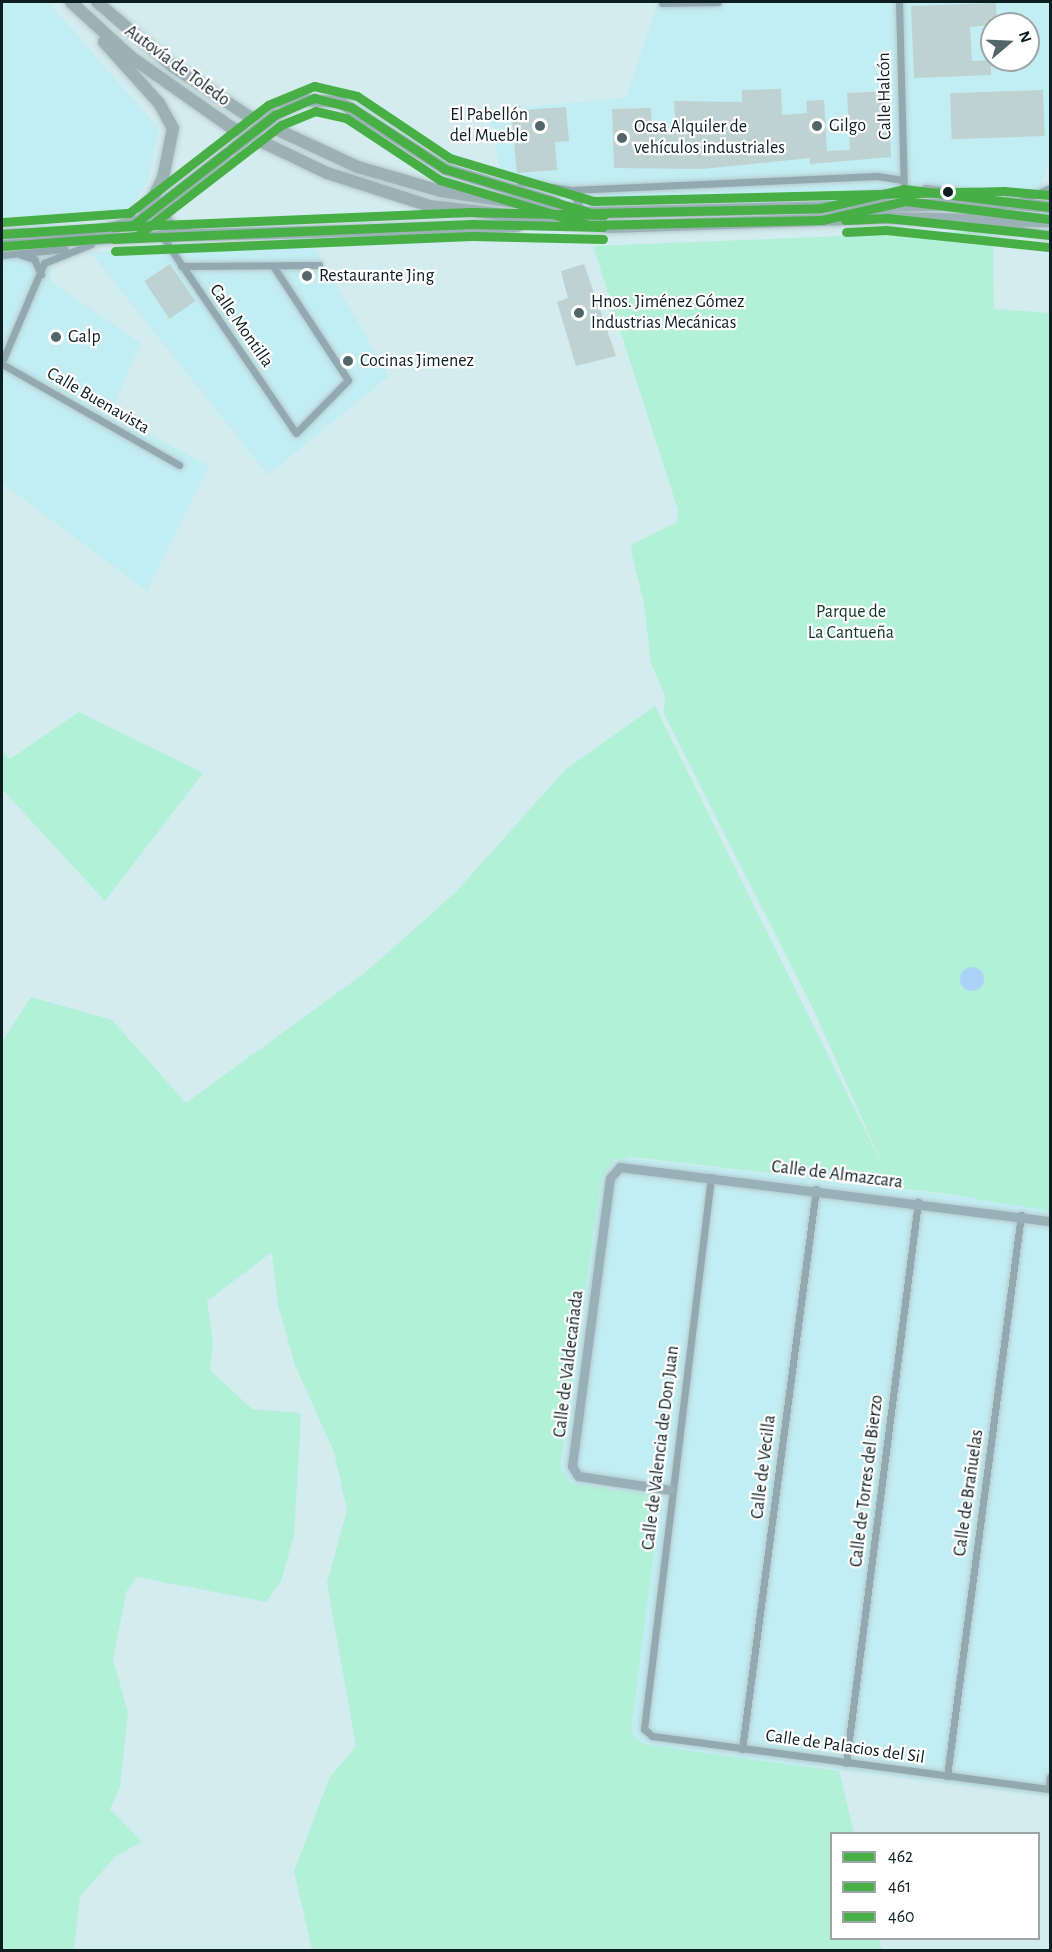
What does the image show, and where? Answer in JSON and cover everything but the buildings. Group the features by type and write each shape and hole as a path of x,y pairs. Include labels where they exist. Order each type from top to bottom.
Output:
{"highway":[{"name":"Autovía de Toledo","path":"71,2 97,28 229,126 327,173 430,206 610,227 888,218 1050,220"},
{"name":"Autovía de Toledo","path":"97,2 140,41 212,94 315,150 440,191 586,210 821,208 1009,203 1050,207"},
{"path":"97,28 159,103 172,128 163,178 142,220"},
{"path":"101,231 142,220 275,115 303,100 340,102 446,169 487,185 586,210"},
{"path":"926,191 989,196 1009,203"},
{"path":"821,208 884,196"},
{"path":"171,198 164,221 177,230 266,231"},
{"path":"888,218 912,225 1016,230"},
{"path":"162,236 472,224 610,227"}],"main road":[{"path":"2,234 101,231"},
{"path":"2,245 162,236"}],"street":[{"path":"662,3 718,2"},
{"name":"Calle Halcón","path":"898,2 904,189"},
{"path":"520,182 570,190 876,176 903,180"},
{"path":"884,196 904,189 926,191"},
{"path":"1009,203 1050,189"},
{"path":"570,190 586,210"},
{"path":"1016,230 1050,235"},
{"name":"Calle Montilla","path":"162,236 296,433 348,381 273,266"},
{"name":"Calle Buenavista","path":"114,239 71,249 44,263 2,363 179,465"},
{"path":"2,255 71,249"},
{"path":"20,254 34,259 41,274"},
{"path":"181,266 319,265"},
{"name":"Calle de Almazcara","path":"620,1167 816,1189 1021,1215 1050,1221"},
{"name":"Calle de Valdecañada","path":"620,1167 610,1178 572,1466 578,1476 670,1490"},
{"name":"Calle de Valencia de Don Juan","path":"642,1724 711,1177"},
{"name":"Calle de Vecilla","path":"742,1749 816,1189"},
{"name":"Calle de Torres del Bierzo","path":"846,1763 918,1202"},
{"name":"Calle de Brañuelas","path":"947,1776 1021,1215"},
{"name":"Calle de Palacios del Sil","path":"642,1724 652,1736 1050,1789"},
{"path":"1050,1777 1050,1789"}],"shaded area":[{"path":"2,2 48,2 159,129 148,180 129,214 54,218 50,281 141,343 110,413 209,466 147,591 2,483"},
{"path":"658,2 1050,2 1050,156 1040,190 952,190 889,201 601,210 502,185 490,110 626,98"},
{"path":"313,245 389,376 268,475 90,252"},
{"path":"972,967 977,968 983,974 983,984 977,990 972,991 967,990 961,984 960,979 961,974 967,968"},
{"path":"622,1157 1024,1204 1050,1211 1050,1797 646,1745 635,1738 631,1729 660,1497 572,1484 561,1470 601,1179 606,1167"}],"green space":[{"name":"Parque de La Cantueña","path":"993,230 994,309 1050,313 1050,1211 948,1194 631,1157 614,1160 601,1179 561,1461 561,1470 572,1484 661,1496 631,1729 635,1738 646,1745 839,1771 854,1832 830,1832 830,1940 879,1940 882,1950 312,1950 294,1871 330,1777 356,1746 327,1583 347,1510 334,1452 295,1365 278,1305 272,1252 207,1301 213,1344 210,1370 252,1409 301,1413 294,1536 281,1581 266,1602 137,1577 126,1592 113,1660 128,1712 120,1787 110,1809 142,1842 116,1856 80,1896 74,1950 2,1950 2,1042 31,997 112,1020 186,1103 366,972 456,892 566,769 655,706 885,1170 814,1011 664,714 665,696 651,663 644,604 631,550 633,544 677,522 678,510 593,246"},
{"path":"79,712 203,773 105,901 2,789 2,751 10,759"}],"transit line":[{"name":"460","path":"2,222 129,213 268,105 314,86 357,96 450,158 593,201 1004,191 1050,195"},
{"name":"462","path":"2,234 133,225 275,115 314,98 351,107 445,169 591,213 821,208 904,189 1050,207"},
{"name":"461","path":"3,246 137,236 281,125 315,111 346,118 440,180 589,225 822,220 905,201 1049,219"},
{"name":"460","path":"114,227 471,212 604,215"},
{"name":"462","path":"845,220 887,218 1050,235"},
{"name":"462","path":"114,239 472,224 603,227"},
{"name":"461","path":"846,232 886,230 1048,247"},
{"name":"461","path":"115,251 472,236 603,239"}],"place":[{"name":"El Pabellón del Mueble","path":"540,126"},
{"name":"Gilgo","path":"817,126"},
{"name":"Ocsa Alquiler de vehículos industriales","path":"622,138"},
{"name":"Restaurante Jing","path":"307,276"},
{"name":"Hnos. Jiménez Gómez Industrias Mecánicas","path":"579,313"},
{"name":"Galp","path":"56,337"},
{"name":"Cocinas Jimenez","path":"348,361"}]}
